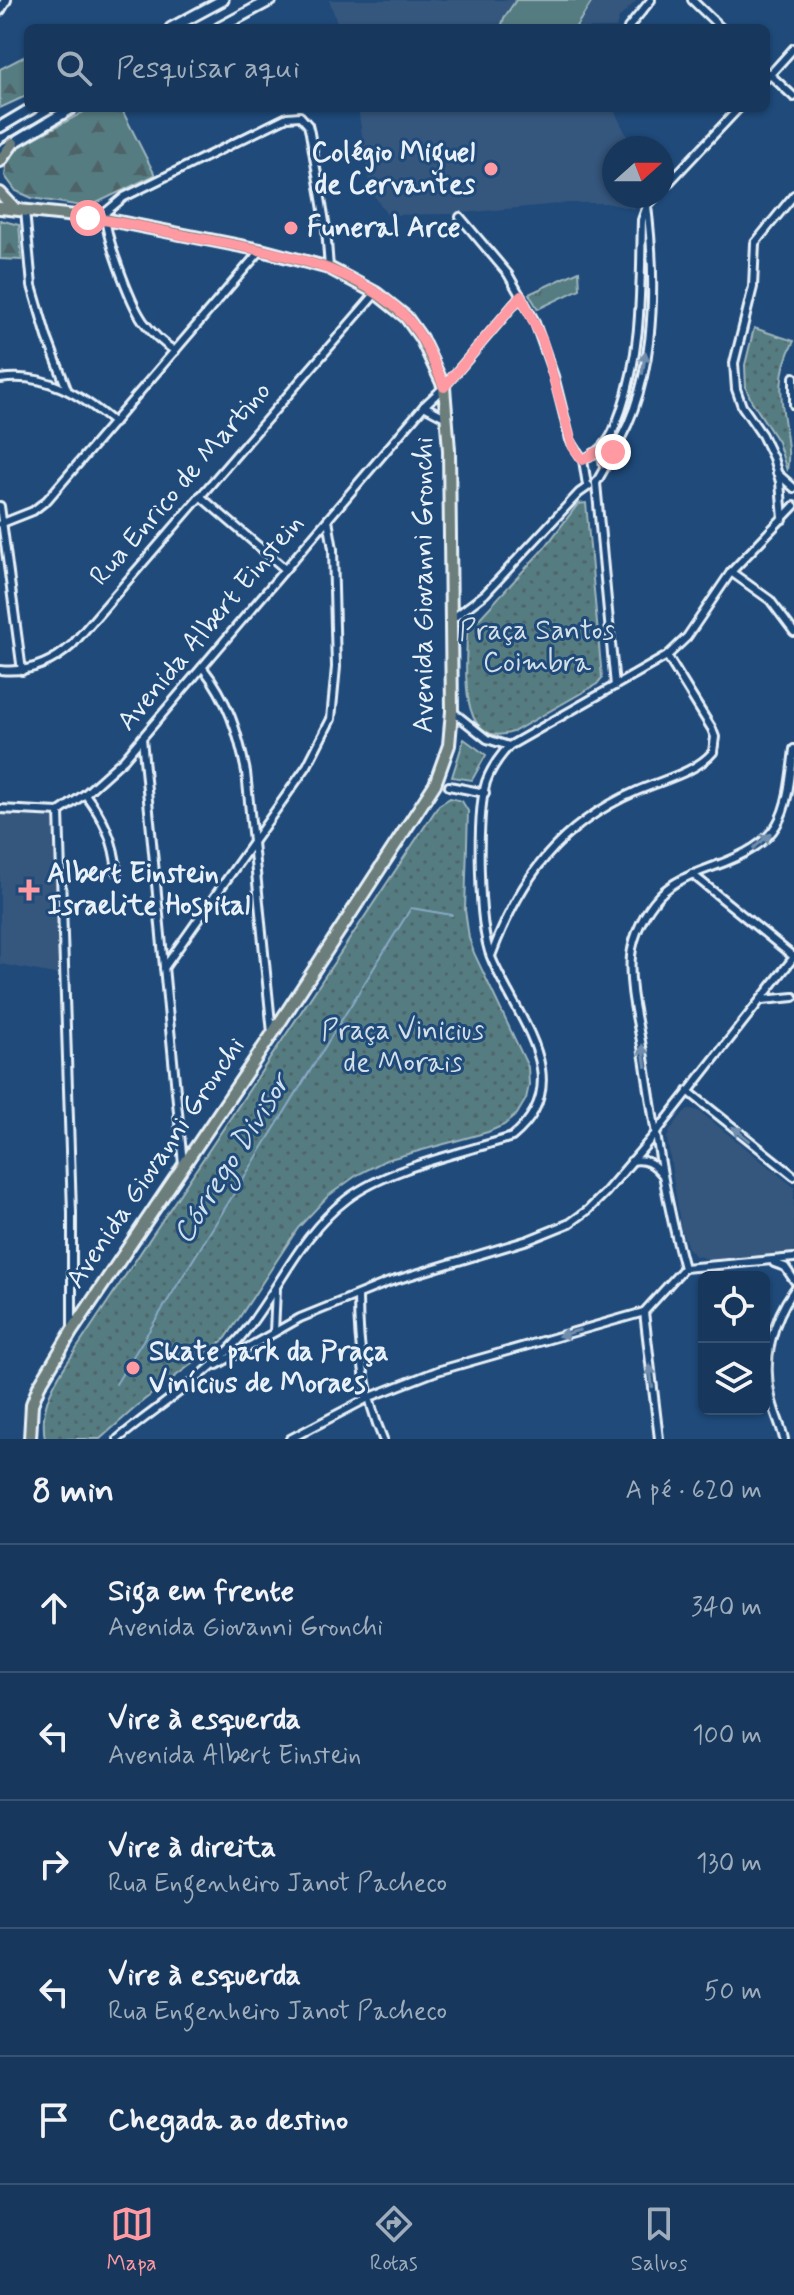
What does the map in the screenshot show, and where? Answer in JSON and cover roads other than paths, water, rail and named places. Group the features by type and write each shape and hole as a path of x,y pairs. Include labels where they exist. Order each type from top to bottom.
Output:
{"main road":[{"path":"178,24 223,0"},
{"path":"226,24 271,0"},
{"path":"0,127 25,112"},
{"path":"0,151 65,112"},
{"path":"0,161 13,143"},
{"path":"0,193 20,210"},
{"name":"Avenida Giovanni Gronchi","path":"0,206 104,219 261,250 329,268 376,293 406,317 421,338 444,387 452,619 449,745 435,784 273,1033 72,1331 36,1395 30,1439"}],"street":[{"path":"0,10 6,0"},
{"path":"631,24 651,0"},
{"path":"692,0 711,24"},
{"path":"770,72 794,48"},
{"path":"770,77 794,97"},
{"path":"674,177 735,112"},
{"path":"175,351 153,334 141,318 104,219 106,212 124,197 274,123 293,115 300,116 310,133 326,228 329,268"},
{"path":"783,519 777,473 768,447 742,406 736,389 734,363 753,287 755,243 794,195"},
{"path":"583,460 599,453 614,434 633,370 642,307 642,220 646,208"},
{"path":"615,686 596,483 632,414 645,362 652,278 647,208"},
{"path":"20,210 32,286 67,389"},
{"path":"460,217 508,274 543,342 570,440 583,460 587,485"},
{"path":"1,524 33,511 47,500 261,250"},
{"name":"Rua Enrico de Martino","path":"0,670 22,671 50,661 72,645 376,293"},
{"name":"Avenida Albert Einstein","path":"59,812 85,794 124,759 521,296"},
{"path":"794,377 794,405"},
{"path":"0,379 36,379 67,389 114,423"},
{"path":"424,406 447,418"},
{"path":"599,453 605,463"},
{"path":"777,473 793,484"},
{"path":"452,619 485,594 587,485 596,483"},
{"path":"200,496 285,569"},
{"path":"0,506 22,671"},
{"path":"211,1369 241,1337 297,1251 323,1220 353,1194 379,1180 512,1137 522,1128 540,1097 543,1076 532,1038 490,956 482,909 485,793 494,765 509,746 667,656 687,637 731,572 794,506"},
{"path":"164,968 307,766 331,719 336,667 333,549 328,519"},
{"path":"731,572 770,600 794,632"},
{"path":"490,956 520,890 556,844 604,807 698,765 713,752 715,737 712,729 667,656"},
{"path":"203,668 228,704 239,735 246,772 273,1033"},
{"path":"452,711 487,739 509,746"},
{"path":"142,738 183,1164"},
{"path":"684,1268 662,1175 636,1009 631,954 636,934 657,898 667,888 692,874 751,850 773,832 787,805 794,749"},
{"path":"449,786 485,793"},
{"path":"85,794 111,835 117,872"},
{"path":"0,809 59,812 72,1212 72,1331"},
{"path":"118,1439 211,1369 300,1318 389,1282 528,1240 570,1223 597,1202 656,1133 794,957 692,874"},
{"path":"761,1000 794,997"},
{"path":"688,1091 794,1176"},
{"path":"651,1102 669,1116"},
{"path":"631,1161 646,1160 656,1166 662,1175"},
{"path":"290,1439 370,1397 437,1371 644,1312 684,1268 794,1258"},
{"path":"767,1262 785,1267 794,1280"},
{"path":"274,1332 276,1285"},
{"path":"786,1439 771,1396 767,1376 768,1353 774,1328 794,1290"},
{"path":"358,1296 358,1322 373,1416 383,1439"},
{"path":"644,1312 659,1439"}],"waterway":[{"name":"Córrego Divisor","path":"116,1384 411,908 452,915"}],"place":[{"name":"Colégio Miguel de Cervantes","path":"491,169"},
{"name":"Funeral Arce","path":"291,228"},
{"name":"Albert Einstein Israelite Hospital","path":"29,890"},
{"name":"Skate park da Praça Vinícius de Moraes","path":"133,1368"}],"park label":[{"name":"Praça Santos Coimbra","path":"537,647"},
{"name":"Praça Vinicius de Morais","path":"403,1047"}]}
